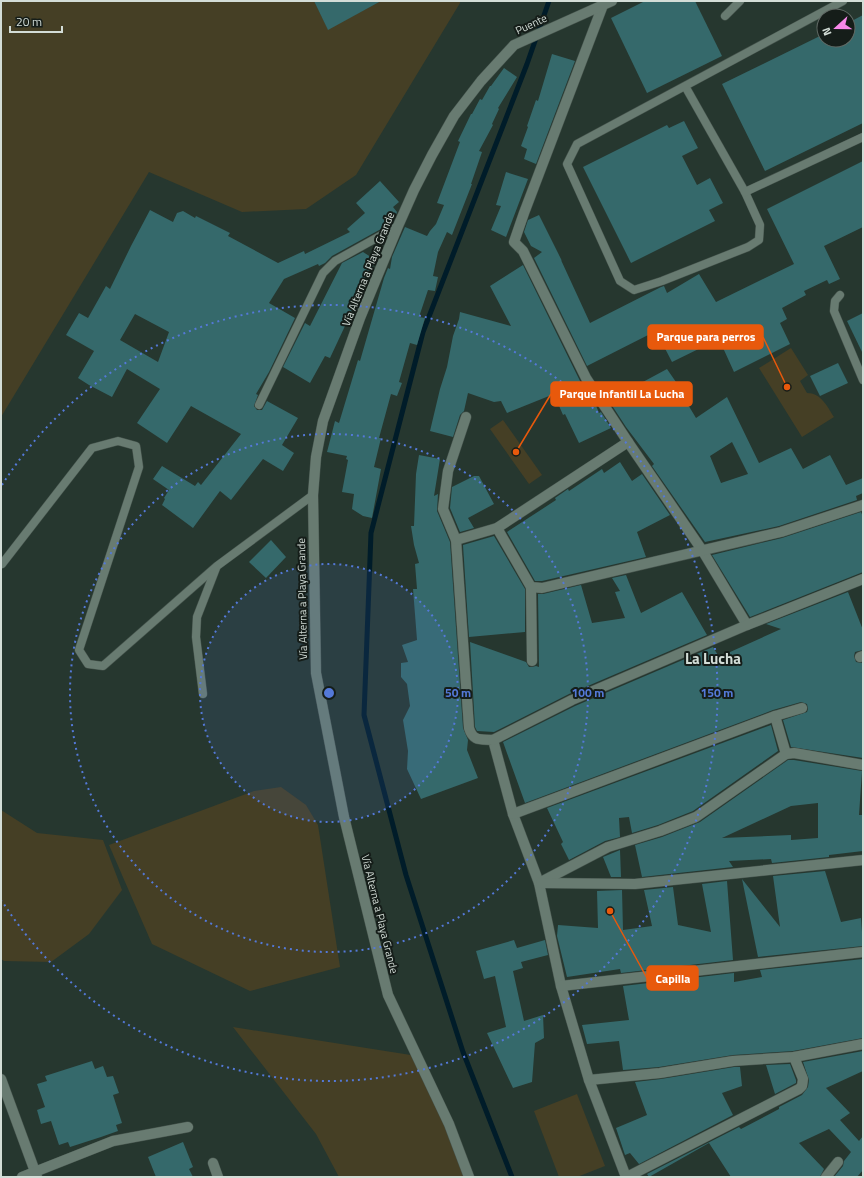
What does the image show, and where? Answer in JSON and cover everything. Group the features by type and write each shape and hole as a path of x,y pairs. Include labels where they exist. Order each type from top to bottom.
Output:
{"street":[{"name":"Puente","path":"514,45 607,3"},
{"path":"607,3 514,242 523,251 586,378 702,550 747,625"},
{"name":"Vía Alterna a Playa Grande","path":"469,1177 449,1124 388,995 344,817 316,673 313,495 316,457 323,421 360,318 398,226 432,155 454,116 481,81 514,45"},
{"path":"466,417 448,471 443,509 456,540 469,728 471,736 476,739 494,740 572,700 747,625 863,579"},
{"path":"456,540 497,528 628,442"},
{"path":"531,587 542,588 781,532 863,505"},
{"path":"497,528 531,587 532,661"},
{"path":"513,814 775,716 802,708"},
{"path":"775,716 786,754"},
{"path":"494,740 513,814 539,883 561,986 589,1080 627,1177 799,1089 802,1086 803,1079 794,1057"},
{"path":"539,883 608,848 660,832 696,817 786,754 794,753 863,764"},
{"path":"539,883 635,884 840,864 863,860"},
{"path":"561,986 863,952"},
{"path":"589,1080 660,1073 733,1061 794,1057 863,1044"},
{"path":"1,1079 36,1174"},
{"path":"22,1177 36,1174 113,1141 188,1127"},
{"path":"826,1177 838,1162"},
{"path":"213,1163 218,1177"}],"lane":[{"path":"725,16 740,1"},
{"path":"685,86 745,192 760,225 758,240 748,247 662,281 634,290 620,280 567,164 577,144 843,1"},
{"path":"745,192 863,136"},
{"path":"259,405 323,272 335,261 398,226"},
{"path":"840,294 834,301 834,311 863,380"},
{"path":"2,564 92,448 118,441 136,446 139,467 79,650 88,664 103,666 217,566 313,495"},
{"path":"203,694 196,637 197,617 217,566"}],"shaded area":[{"path":"1,1 314,1 328,29 381,1 460,1 460,3 356,175 306,209 242,212 149,172 1,417"},
{"path":"791,348 808,375 800,381 807,393 816,395 820,398 834,417 802,437 759,368"},
{"path":"503,420 542,475 529,484 490,429"},
{"path":"281,787 306,805 318,825 340,967 250,991 152,944 109,845 254,791"},
{"path":"1,810 37,833 103,840 122,890 89,934 51,962 4,961 1,959"},
{"path":"233,1027 417,1056 467,1177 339,1177 316,1134"},
{"path":"577,1094 605,1166 577,1177 559,1177 534,1111"}],"building":[{"path":"314,1 381,1 328,30"},
{"path":"645,1 695,1 722,56 647,93 611,18"},
{"path":"863,15 863,123 765,171 722,84 816,38 816,48 856,48 856,19"},
{"path":"552,54 575,61 536,164 524,159 527,149 521,146 536,100 538,101"},
{"path":"504,68 517,77 498,108 499,109 492,124 493,125 479,151 482,152 472,184 452,235 447,232 438,252 433,276 438,277 435,291 428,290 419,317 425,318 417,345 410,343 399,382 402,383 397,396 391,394 379,438 381,438 374,467 381,469 372,518 363,516 352,509 354,494 342,492 348,460 346,459 347,456 327,452 335,421 339,423 358,360 360,361 384,278 388,268 390,269 392,257 405,227 427,236 436,224 444,205 437,203 460,142 458,141 480,99 482,100 490,86"},
{"path":"684,121 698,148 682,156 697,185 710,178 723,203 709,210 715,221 631,263 583,167 667,125 669,128"},
{"path":"863,161 863,227 824,246 840,279 829,284 827,280 804,291 806,295 782,308 787,319 780,323 790,344 734,372 719,339 672,362 656,331 587,366 534,258 542,252 531,246 524,232 528,220 539,215 590,323 661,287 664,286 667,293 699,274 716,302 794,264 767,209"},
{"path":"506,172 528,179 506,237 491,230 501,206 496,205"},
{"path":"380,181 399,202 393,207 397,212 395,217 381,229 332,256 325,263 319,266 318,264 284,279 269,303 295,318 269,372 256,394 258,395 254,406 257,410 262,410 267,401 298,418 282,445 294,453 283,471 263,459 231,500 220,491 193,528 162,505 169,490 153,479 162,466 195,486 198,482 201,485 241,434 191,406 167,443 137,423 160,389 127,369 112,397 89,385 78,378 94,351 66,335 79,313 88,318 106,286 110,289 150,210 173,222 177,213 183,211 195,218 196,216 230,233 228,236 278,263 304,251 305,254 350,232 347,229 365,213 356,203","holes":["135,314 169,332 158,362 120,340"]},
{"path":"363,252 374,259 374,264 330,358 325,356 310,383 283,367 305,323 310,326 342,263"},
{"path":"523,265 580,381 595,403 599,413 601,412 611,428 579,443 565,414 563,415 554,394 507,413 501,401 494,402 468,393 464,411 460,415 453,437 430,431 460,312 511,326 490,286"},
{"path":"863,313 863,354 847,321"},
{"path":"838,363 848,383 820,396 810,376"},
{"path":"667,369 696,418 727,397 759,463 791,448 803,469 830,455 846,485 863,478 863,493 856,496 857,500 779,526 705,542 652,466 654,464 626,427 611,404 629,391 628,390","holes":["732,442 748,474 721,483 710,456"]},
{"path":"419,455 440,459 434,496 438,494 437,511 450,542 463,728 468,740 467,750 478,778 421,799 407,769 408,751 403,720 410,706 407,684 401,677 401,663 408,662 402,645 417,640 413,589 417,589 415,564 419,563 411,526 414,526 416,474"},
{"path":"620,462 632,481 642,474 670,515 637,532 646,557 542,581 535,581 507,532 556,500 555,498 568,489 569,491 602,469 604,473"},
{"path":"474,476 479,476 494,504 468,518 474,528 460,532 450,508 452,487"},
{"path":"861,512 863,517 863,572 750,617 712,555 782,538"},
{"path":"494,536 525,589 525,632 469,637 463,545"},
{"path":"271,540 286,557 266,578 249,562"},
{"path":"626,575 641,613 682,592 707,635 569,694 494,732 477,731 475,727 470,642 526,662 529,667 539,667 538,594 581,585 592,623 625,618 615,592 620,591 612,578"},
{"path":"848,592 863,630 863,650 855,652 854,656 856,662 863,663 863,758 791,747 783,720 807,712 807,704 801,702 773,710 525,803 503,742 575,706 713,647 719,657 781,629 766,624"},
{"path":"771,725 778,751 693,811 658,825 632,833 629,817 619,818 620,837 605,841 569,860 561,844 563,842 547,808"},
{"path":"788,760 862,771 859,815 863,815 863,851 829,855 829,857 772,863 771,859 729,861 733,867 642,877 635,845 662,837 700,822","holes":["818,803 818,838 791,840 791,835 722,838 791,806"]},
{"path":"620,850 621,877 611,877 603,857"},
{"path":"825,871 841,922 861,918 863,946 758,957 742,879 780,927 773,876"},
{"path":"727,881 733,960 621,973 620,969 567,977 557,936 558,925 598,928 597,891 622,890 623,930 652,926 644,890 673,887 678,925 711,932 702,884"},
{"path":"514,940 517,948 545,940 548,955 521,962 523,968 513,971 524,1021 543,1015 544,1038 535,1043 532,1082 513,1088 487,1033 506,1027 495,976 484,979 476,951"},
{"path":"863,959 863,1038 793,1051 733,1055 659,1067 623,1070 619,1041 587,1044 582,1025 629,1020 623,986 734,973 734,982 762,977 760,970"},
{"path":"863,1051 863,1071 826,1088 850,1113 840,1120 859,1141 863,1136 863,1170 857,1177 834,1177 843,1166 844,1161 851,1152 829,1129 799,1143 824,1169 820,1177 731,1177 709,1143 649,1177 647,1174 739,1127 741,1129 802,1095 808,1087 809,1080 803,1062"},
{"path":"92,1061 95,1069 103,1066 107,1077 113,1076 119,1093 113,1095 122,1123 116,1125 118,1131 101,1137 70,1147 68,1142 59,1145 51,1121 41,1124 37,1110 45,1107 37,1084 47,1081 45,1076"},
{"path":"790,1064 796,1083 775,1094 766,1065"},
{"path":"740,1067 742,1086 722,1093 733,1115 639,1164 630,1153 625,1155 616,1128 647,1115 635,1082"},
{"path":"183,1142 193,1167 189,1169 193,1177 156,1177 148,1157"}],"waterway":[{"path":"512,1177 463,1052 406,875 364,715 371,533 423,332 527,64 549,1"}],"place":[{"name":"Parque para perros","path":"787,387"},
{"name":"Parque Infantil La Lucha","path":"516,452"},
{"name":"Capilla","path":"610,911"}],"district":[{"name":"La Lucha","path":"713,659"}]}
